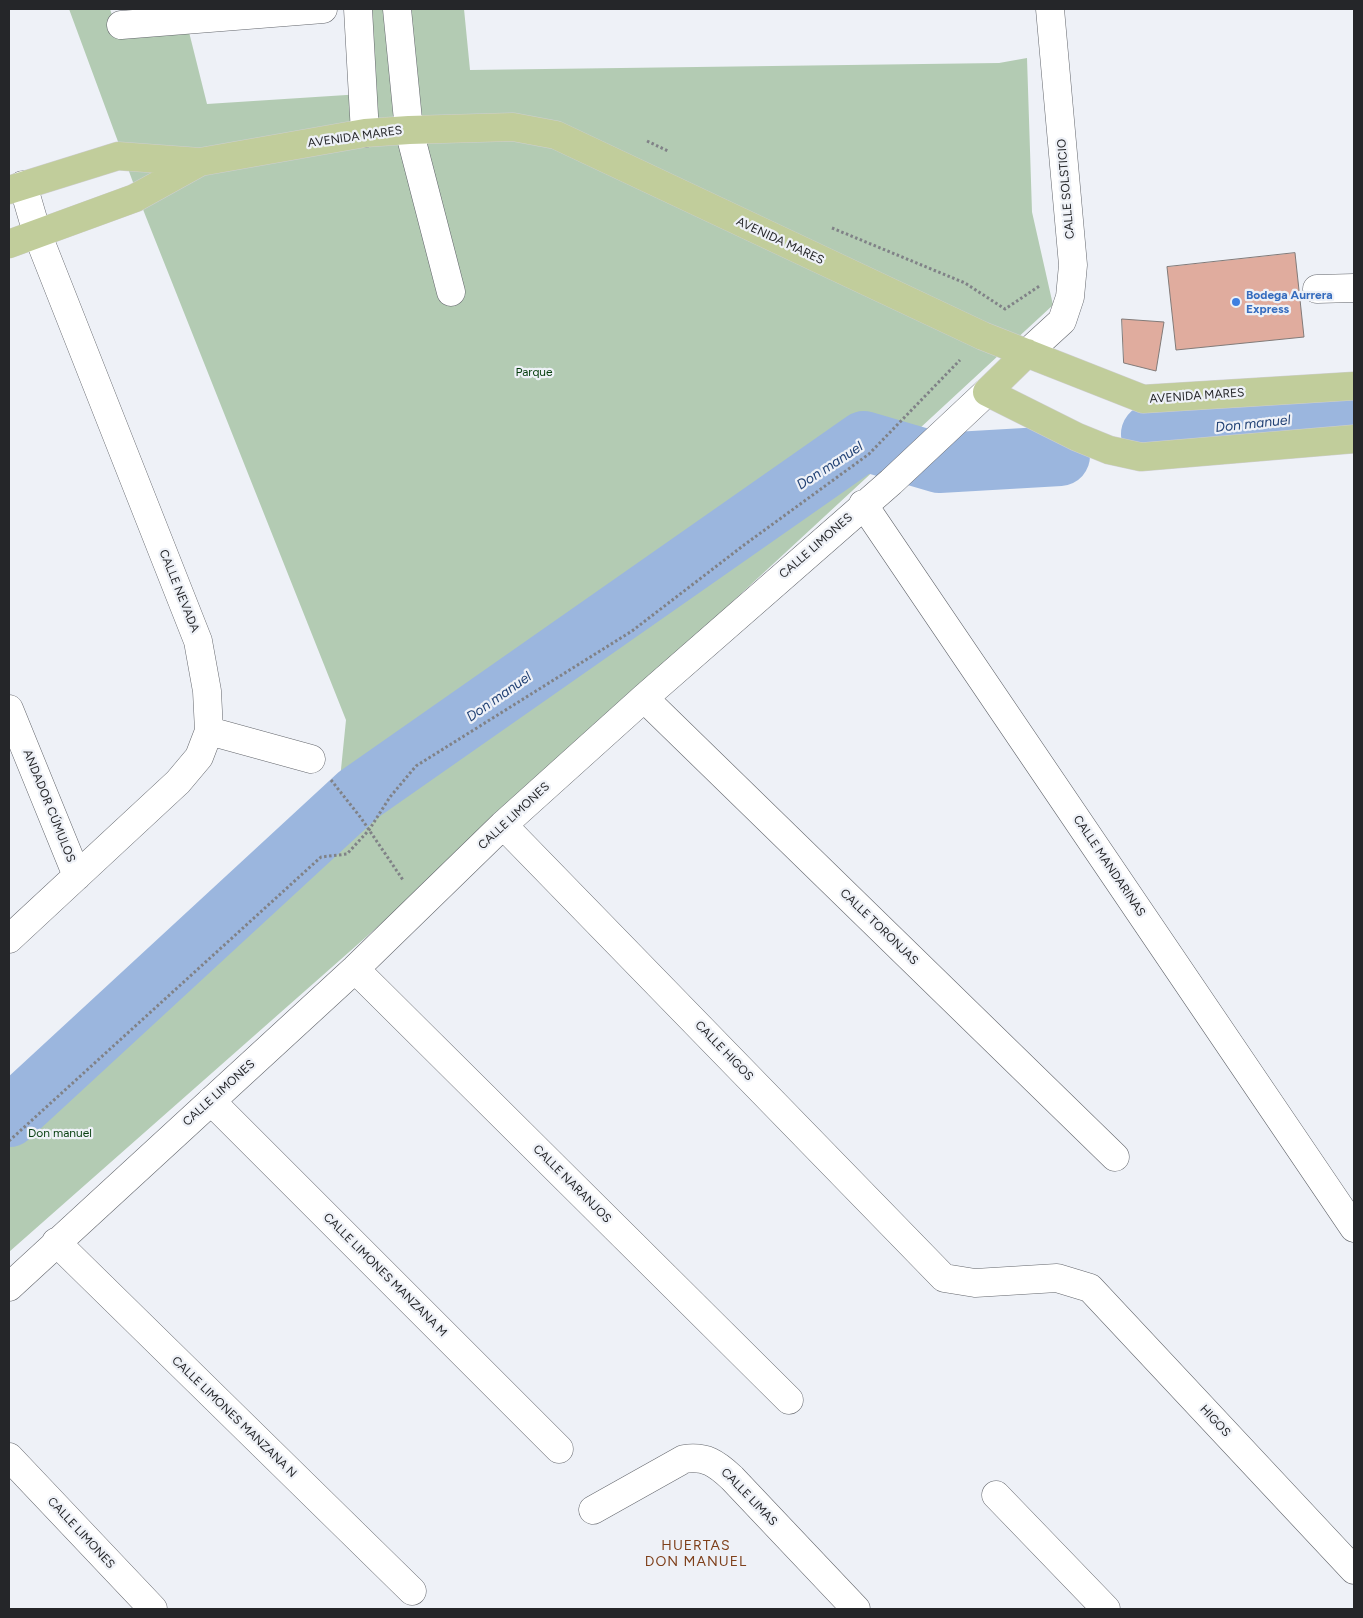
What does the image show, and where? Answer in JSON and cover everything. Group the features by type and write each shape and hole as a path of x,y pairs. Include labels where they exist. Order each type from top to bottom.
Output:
{"main road":[{"name":"AVENIDA MARES","path":"16,188 118,156 200,162 365,133 512,127 556,135 983,336 1143,399 1354,386"},
{"name":"AVENIDA MARES","path":"9,244 134,198 200,162"},
{"name":"CALLE LIMONES","path":"987,392 1027,353"},
{"path":"987,392 1077,437 1108,450 1140,457 1354,439"}],"street":[{"path":"121,25 323,9"},
{"path":"358,9 365,133"},
{"path":"397,9 409,130 451,292"},
{"name":"CALLE SOLSTICIO","path":"1027,353 1062,321 1070,298 1073,265 1050,9"},
{"name":"CALLE NEVADA","path":"9,939 178,782 199,757 209,731 207,691 198,640 38,233 16,188"},
{"path":"1317,289 1354,288"},
{"name":"CALLE LIMONES","path":"9,1287 355,969 504,825 644,698 863,504 891,482 987,392"},
{"name":"CALLE MANDARINAS","path":"863,504 1354,1228"},
{"name":"CALLE TORONJAS","path":"644,698 1115,1157"},
{"name":"ANDADOR CÚMULOS","path":"9,709 77,876"},
{"path":"209,731 311,759"},
{"name":"CALLE HIGOS","path":"504,825 944,1278 975,1283 1057,1278 1069,1281"},
{"name":"CALLE NARANJOS","path":"355,969 789,1400"},
{"name":"CALLE LIMONES MANZANA M","path":"211,1101 558,1449"},
{"name":"CALLE LIMONES MANZANA N","path":"56,1242 412,1591"},
{"name":"HIGOS","path":"1069,1281 1090,1288 1354,1570"},
{"name":"CALLE LIMONES","path":"9,1457 153,1609"},
{"name":"CALLE LIMAS","path":"594,1510 684,1460 697,1457 720,1467 732,1478 856,1609"},
{"path":"996,1495 1106,1609"}],"path":[{"path":"645,140 671,152"},
{"path":"830,227 965,283 1005,309 1073,265"},
{"path":"9,1141 321,857 347,854 369,830 390,797 416,766 632,631 744,545 870,454 983,336"},
{"path":"340,789 421,905"}],"green space":[{"name":"Parque","path":"69,9 110,9 115,24 186,20 207,104 362,94 356,9 464,9 470,70 999,63 1027,58 1032,212 1053,305 450,863 9,1252 9,1107 339,789 346,720 144,212"}],"building":[{"name":"Bodega Aurrera Express","path":"1295,253 1304,337 1176,350 1167,267"},
{"path":"1122,319 1164,322 1156,371 1124,363"}],"waterway":[{"name":"Don manuel","path":"1151,434 1354,414"},
{"name":"Don manuel","path":"9,1117 358,795 864,441 939,463 1060,456"}],"place":[{"name":"Bodega Aurrera Express","path":"1236,302"}],"district":[{"name":"HUERTAS DON MANUEL","path":"696,1554"}]}
